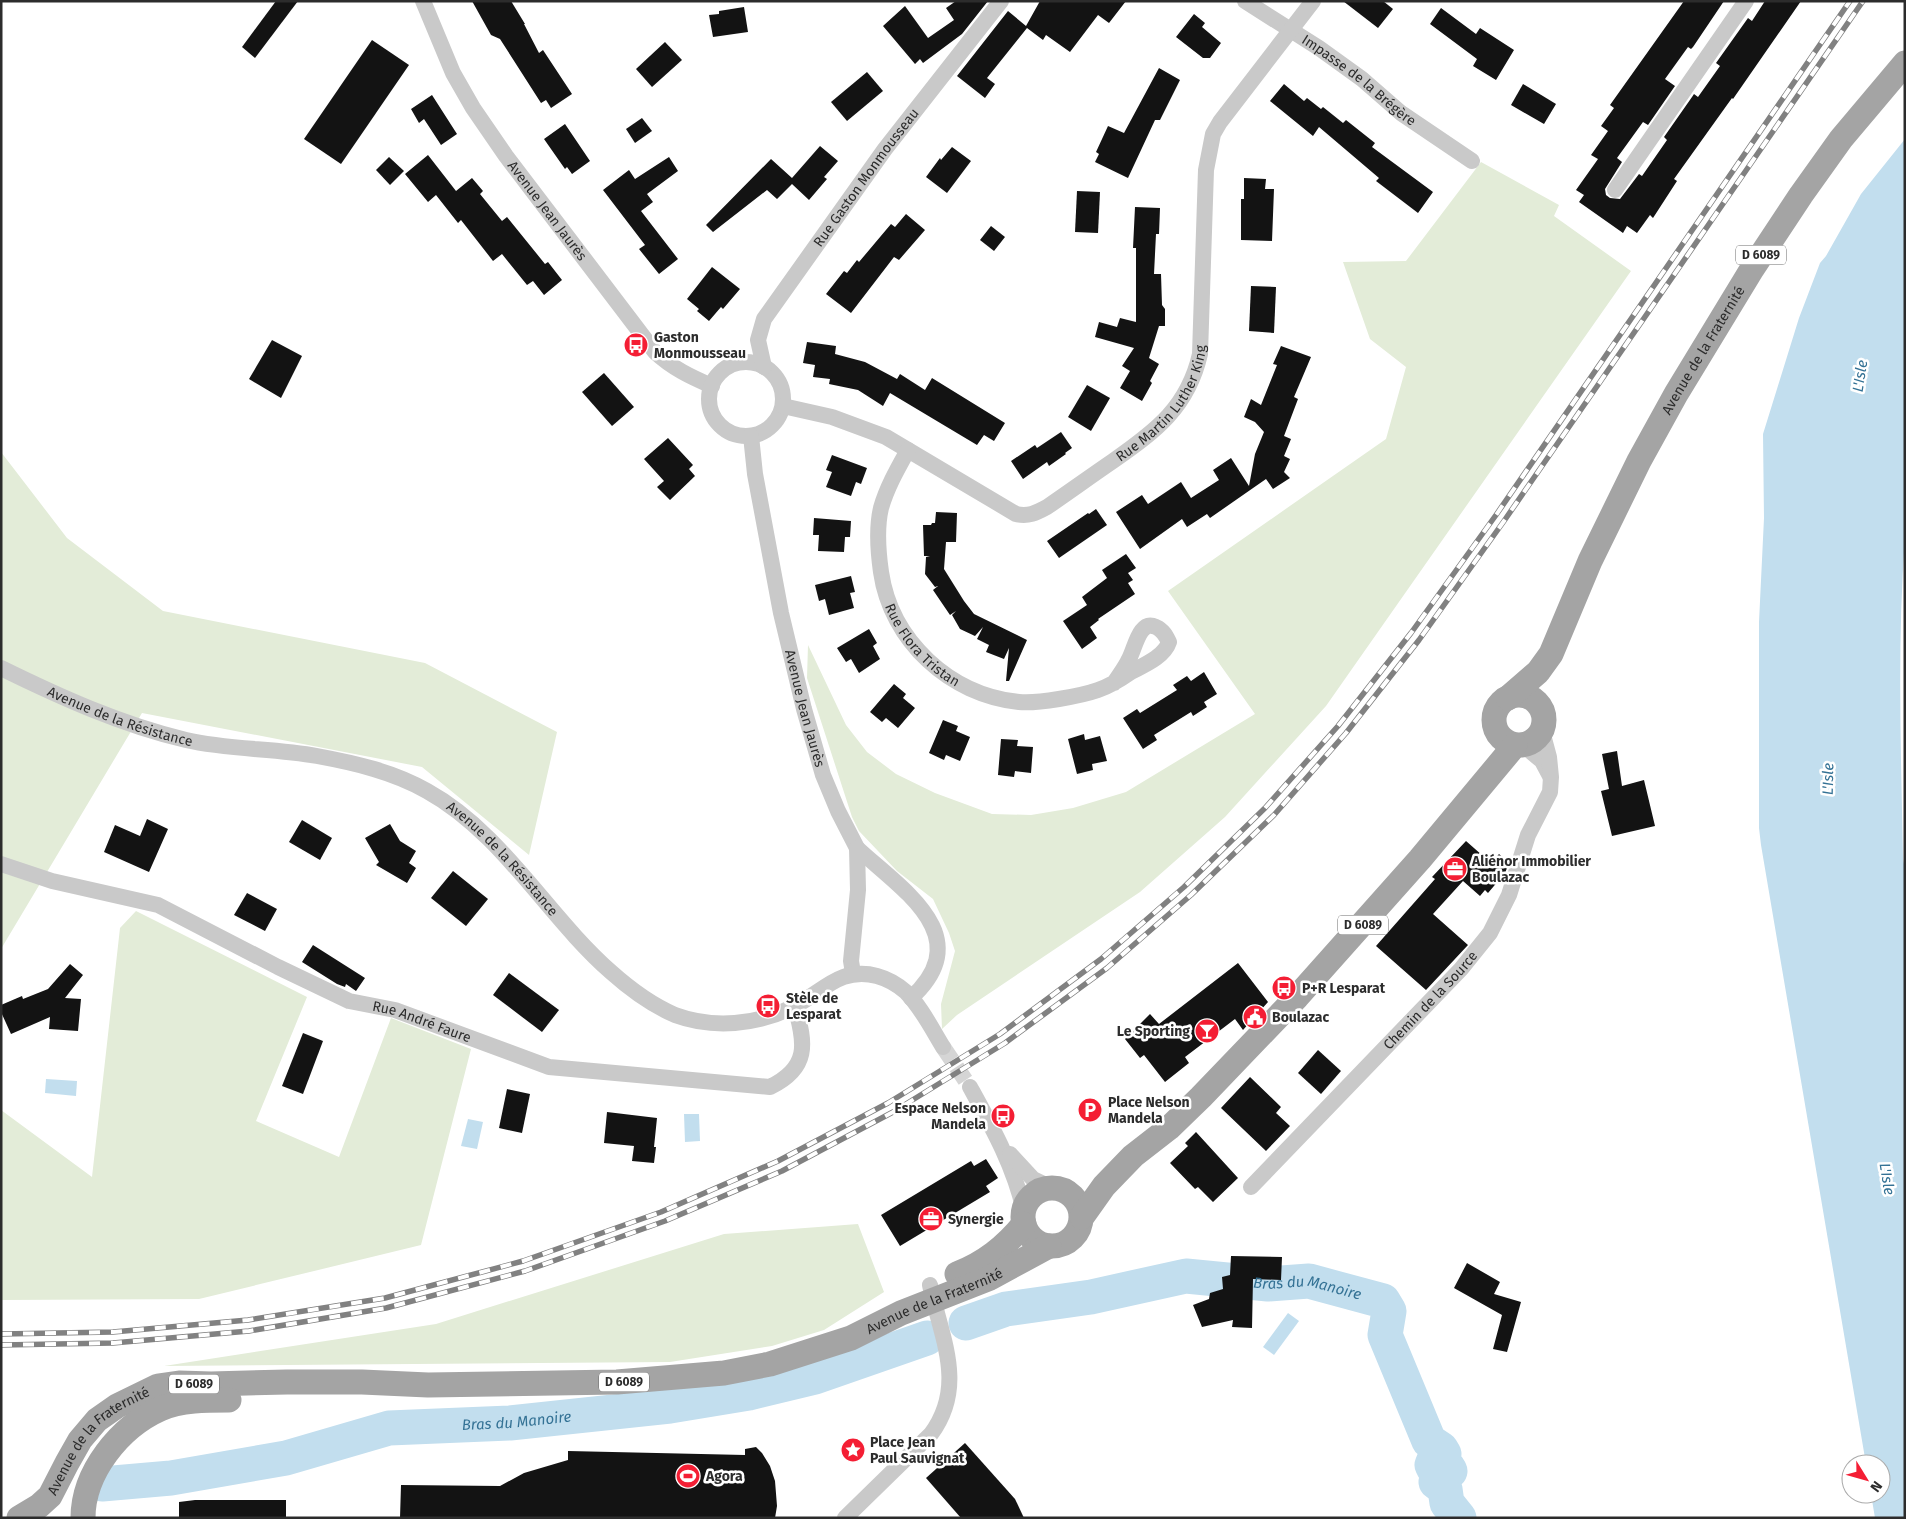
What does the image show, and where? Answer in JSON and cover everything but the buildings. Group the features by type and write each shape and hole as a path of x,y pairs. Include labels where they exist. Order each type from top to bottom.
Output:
{"main road":[{"name":"Avenue de la Fraternité","path":"1551,654 1590,561 1639,461 1676,394 1752,269 1801,194 1841,139 1905,63"},
{"name":"D 6089","path":"1508,698 1538,672 1551,654"},
{"name":"D 6089","path":"1082,1217 1104,1186 1133,1156 1169,1128 1238,1060 1366,921 1470,799 1485,768 1523,732 1551,654"},
{"path":"1524,696 1537,703 1523,732 1494,716 1497,708 1508,698 1524,696"},
{"name":"D 6089","path":"1052,1188 1077,1183 1133,1156"},
{"path":"1052,1188 1070,1193 1080,1208 1082,1217 1080,1227 1075,1236 1068,1242 1058,1246 1040,1244 1033,1238 1024,1217 1028,1201 1034,1194 1052,1188"},
{"name":"Avenue de la Fraternité","path":"932,1293 988,1259 1013,1237 1024,1217"},
{"name":"Avenue de la Fraternité","path":"19,1518 39,1506 50,1496 80,1440 97,1420 117,1406 158,1386 179,1383 362,1382 428,1386 617,1382 684,1378 724,1373 770,1364 817,1350 890,1302 909,1292 932,1293 990,1278 1048,1246"},
{"name":"Avenue de la Fraternité","path":"83,1518 88,1488 101,1460 117,1440 138,1422 161,1409 184,1402 362,1394 428,1386"}],"street":[{"name":"Avenue Jean Jaurès","path":"423,1 453,73 473,108 506,156 655,352 667,363 712,386"},
{"name":"Rue Gaston Monmousseau","path":"764,366 758,340 764,319 885,149 1002,1"},
{"name":"Impasse de la Brégère","path":"1245,1 1291,29 1362,79 1401,113 1472,161"},
{"name":"Rue Martin Luther King","path":"783,406 832,417 886,436 1016,514 1024,516 1047,507 1147,437 1167,419 1189,388 1196,372 1200,354 1206,170 1213,134 1220,122 1313,1"},
{"path":"1615,190 1746,1"},
{"path":"739,363 752,363 764,366 780,383 783,394 783,406 779,417 772,426 762,433 740,436 730,433 720,426 710,408 709,396 712,386 718,375 728,367 739,363"},
{"name":"Avenue Jean Jaurès","path":"751,436 755,474 781,613 804,709 823,775 838,811 857,848 858,890 851,961 853,973"},
{"name":"Rue Flora Tristan","path":"908,450 894,476 881,508 878,536 883,588 892,611 905,635 922,656 942,672 981,694 1020,702 1074,695 1098,690 1114,683"},
{"name":"Avenue de la Résistance","path":"1,668 36,685 115,718 187,740 236,748 317,756 399,777 453,807 478,828 506,857 577,941 629,988 672,1013 709,1023 751,1021 795,1007 819,990 853,973"},
{"path":"1523,732 1551,778"},
{"name":"Chemin de la Source","path":"1251,1187 1461,969 1490,933 1509,895 1528,835 1550,792 1549,757 1523,732"},
{"path":"857,848 912,897 927,914 932,924 937,938 938,952 935,965 922,988 911,998"},
{"name":"Rue André Faure","path":"1,864 52,882 158,905 278,967 349,1001 395,1010 549,1067 770,1087 790,1075 797,1067 802,1055 803,1038 795,1007"},
{"path":"853,973 880,977 893,983 911,998 943,1047"},
{"path":"970,1087 1001,1143 1018,1189 1024,1217"},
{"path":"1001,1143 1033,1179 1052,1188"},
{"path":"845,1518 931,1434 940,1422 945,1410 950,1373 932,1293"}],"green space":[{"path":"1481,162 1559,205 1554,216 1631,271 1326,706 1225,817 1140,892 957,1015 942,1029 941,1004 955,951 949,933 933,899 897,871 859,831 852,817 807,678 808,645 846,725 867,752 896,774 935,793 992,814 1031,815 1073,808 1126,792 1255,714 1168,591 1386,439 1406,367 1370,339 1343,262 1406,261"},
{"path":"1,452 67,538 163,611 425,663 557,732 529,855 422,767 142,713 1,949"},
{"path":"136,911 307,997 256,1121 339,1157 391,1018 471,1049 421,1245 199,1299 1,1300 1,1110 92,1177 120,928"},
{"path":"858,1224 884,1292 824,1330 772,1346 670,1362 164,1366 436,1324 724,1234"}],"water":[{"name":"L'Isle","path":"1905,139 1905,537 1901,617 1900,698 1903,859 1905,869 1905,1518 1875,1518 1873,1504 1891,1504 1891,1454 1864,1454 1759,828 1759,622 1764,518 1763,434 1799,318 1820,263 1826,256 1861,194"},
{"path":"46,1079 77,1081 76,1096 45,1093"},
{"path":"684,1114 699,1114 700,1141 685,1142"},
{"path":"468,1119 483,1122 477,1149 461,1146"},
{"path":"1288,1313 1299,1321 1274,1355 1263,1347"}],"waterway":[{"name":"Bras du Manoire","path":"966,1323 1006,1309 1091,1297 1186,1276 1268,1284 1309,1281 1383,1301 1389,1311 1385,1335 1429,1441 1441,1449 1444,1454 1434,1460 1432,1465 1434,1469 1449,1469 1450,1471 1436,1482 1445,1489 1447,1503 1459,1518"},
{"name":"Bras du Manoire","path":"102,1484 171,1478 286,1458 389,1428 510,1423 670,1406 749,1393 815,1377 927,1338"}],"tunnel":[{"path":"943,1047 970,1087"}],"railway":[{"path":"1,1334 113,1332 248,1320 385,1298 523,1261 661,1212 778,1161 888,1103 1000,1034 1101,959 1184,887 1265,808 1338,726 1411,633 1496,515 1850,1"},
{"path":"1,1345 113,1343 249,1331 386,1308 525,1271 665,1221 782,1171 893,1112 1005,1043 1107,968 1191,895 1274,815 1346,733 1419,640 1504,521 1863,1"}],"place":[{"name":"Gaston Monmousseau","path":"636,345"},
{"name":"Aliénor Immobilier Boulazac","path":"1455,869"},
{"name":"P+R Lesparat","path":"1284,988"},
{"name":"Stèle de Lesparat","path":"768,1006"},
{"name":"Boulazac","path":"1255,1017"},
{"name":"Le Sporting","path":"1207,1031"},
{"name":"Place Nelson Mandela","path":"1090,1110"},
{"name":"Espace Nelson Mandela","path":"1003,1116"},
{"name":"Synergie","path":"931,1219"},
{"name":"Place Jean Paul Sauvignat","path":"853,1450"},
{"name":"Agora","path":"688,1476"}]}
